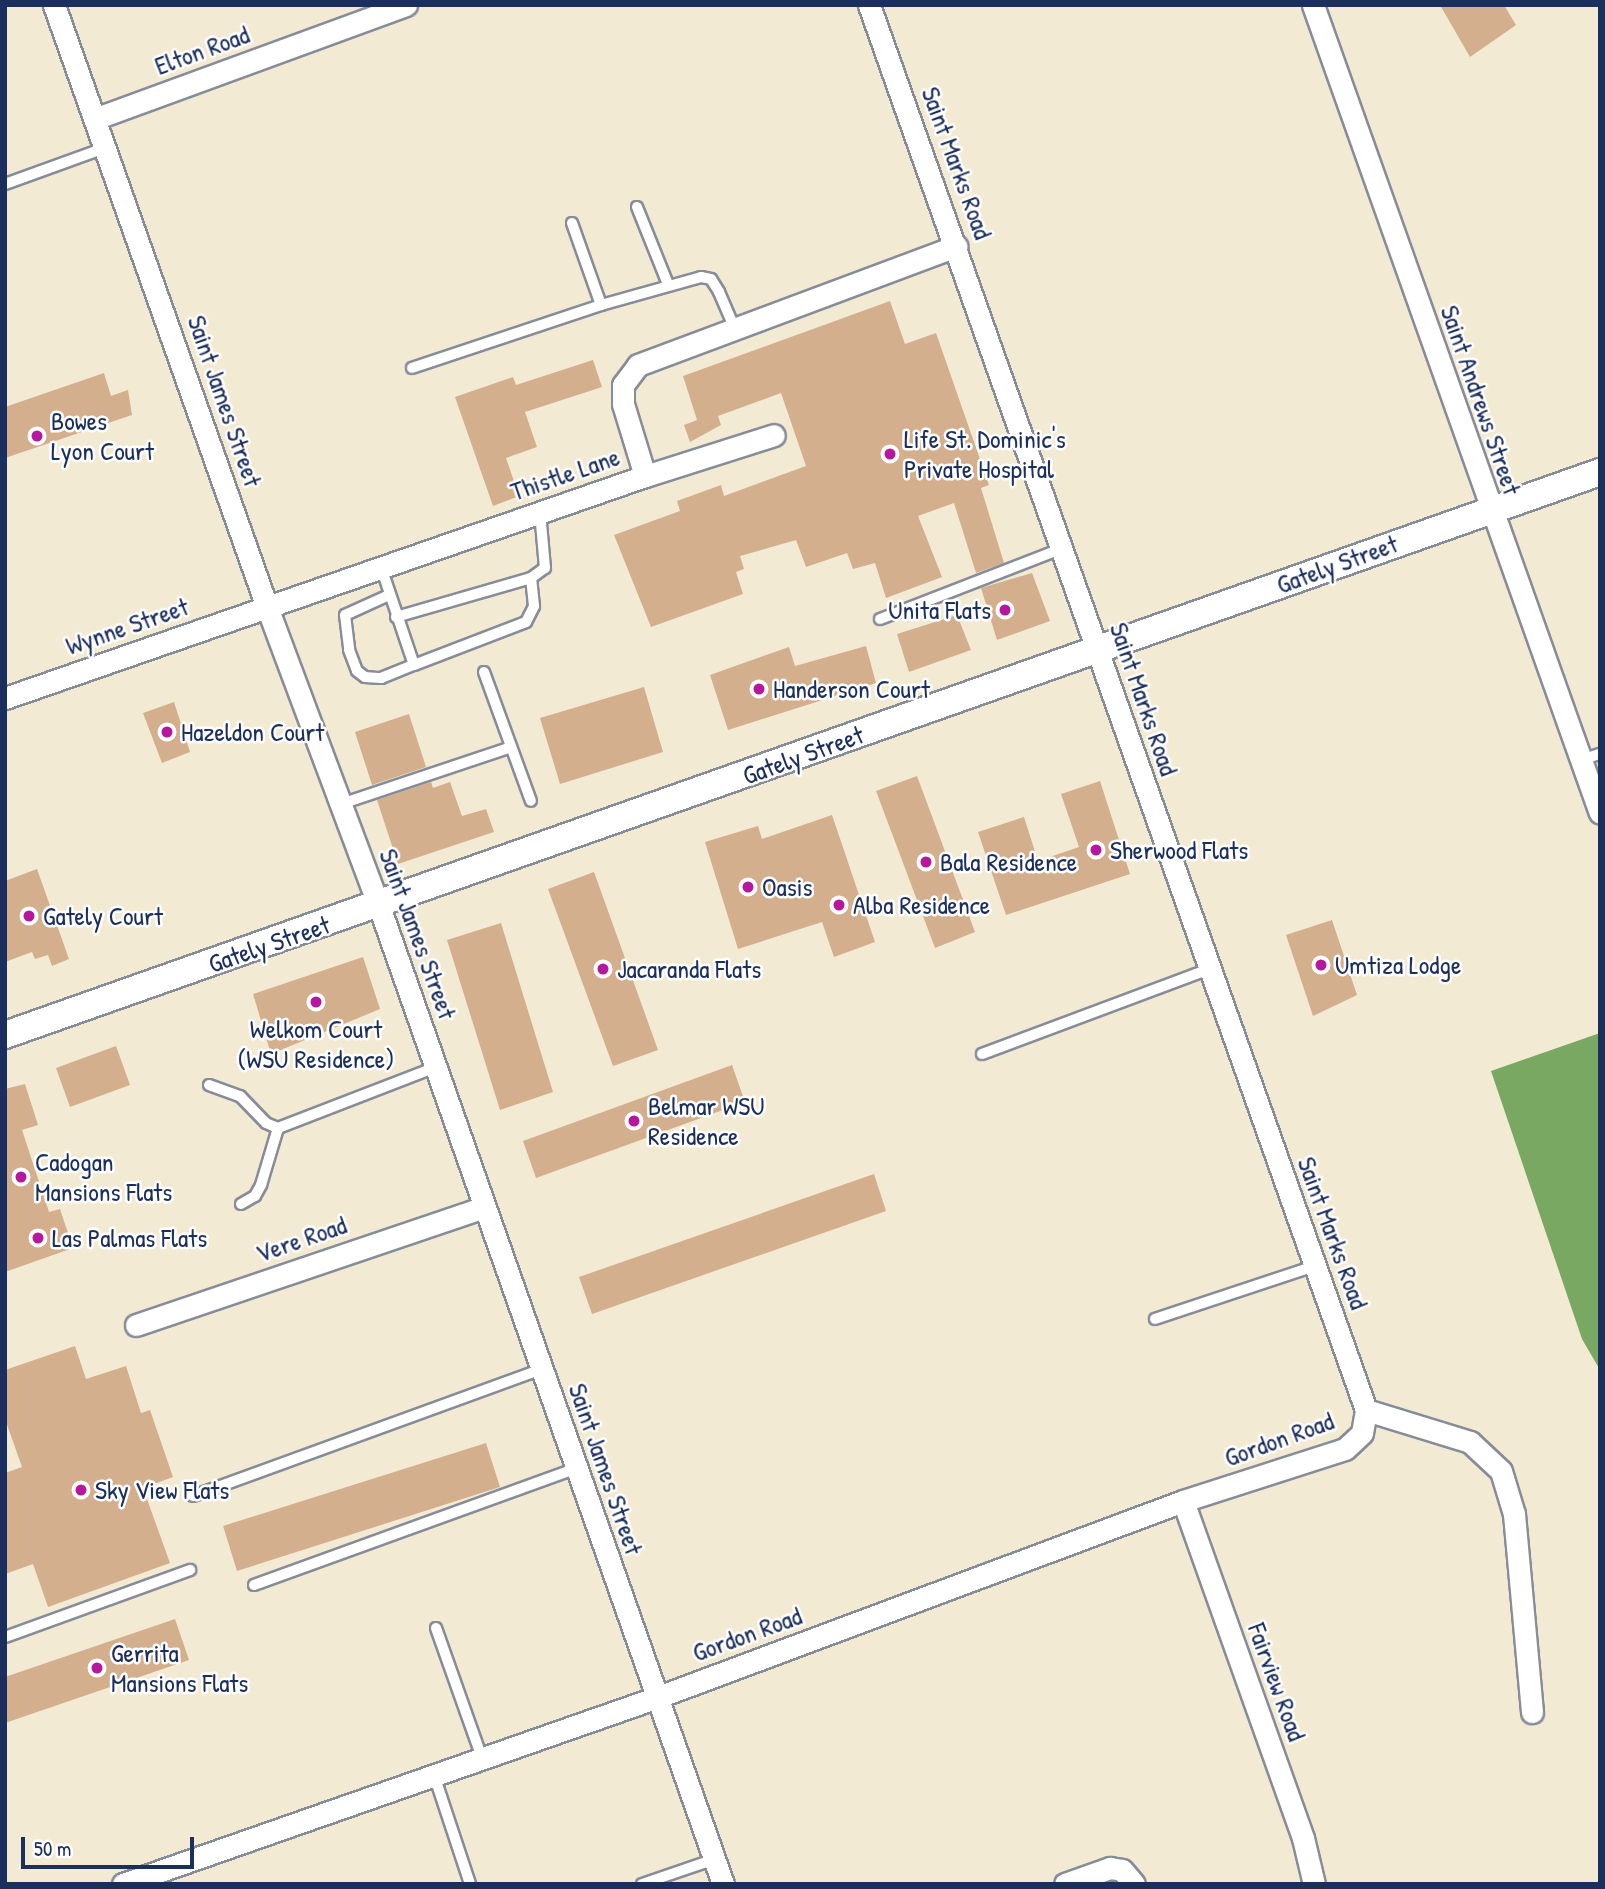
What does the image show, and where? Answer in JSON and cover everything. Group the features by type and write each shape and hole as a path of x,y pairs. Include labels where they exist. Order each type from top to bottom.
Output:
{"street":[{"name":"Saint James Street","path":"54,5 97,118 267,607 379,906 542,1369 574,1469 723,1884"},
{"name":"Elton Road","path":"97,118 405,5"},
{"name":"Saint Marks Road","path":"869,5 957,246 1096,650 1366,1410"},
{"name":"Saint Andrews Street","path":"1313,5 1490,510 1590,757 1600,813"},
{"name":"Thistle Lane","path":"267,607 645,475 624,404 622,385 628,374 646,362 957,246"},
{"path":"645,475 774,435"},
{"name":"Gately Street","path":"5,1035 379,906 1600,472"},
{"name":"Wynne Street","path":"5,698 267,607"},
{"name":"Vere Road","path":"136,1325 485,1207"},
{"path":"1366,1410 1470,1442 1500,1471 1514,1514 1532,1712"},
{"name":"Gordon Road","path":"123,1884 658,1697 1183,1501 1345,1449 1362,1433 1366,1410"},
{"name":"Fairview Road","path":"1183,1501 1303,1838 1314,1884"},
{"path":"1065,1884 1110,1868 1122,1870 1134,1884"}],"lane":[{"path":"5,184 107,148"},
{"path":"637,207 668,284"},
{"path":"572,223 601,305"},
{"path":"412,368 668,284 710,279 735,328"},
{"path":"396,617 531,578 545,568 540,512"},
{"path":"880,620 1063,548"},
{"path":"381,567 414,664"},
{"path":"389,595 345,615 349,650 357,671 365,677 381,678 526,622 534,606 531,578"},
{"path":"484,672 531,801"},
{"path":"341,804 511,747"},
{"path":"982,1054 1209,969"},
{"path":"209,1085 240,1096 266,1123 278,1128 436,1067"},
{"path":"241,1204 255,1196 261,1185 278,1128"},
{"path":"1155,1319 1314,1266"},
{"path":"193,1496 542,1369"},
{"path":"254,1585 574,1469"},
{"path":"5,1637 190,1570"},
{"path":"436,1628 482,1758"},
{"path":"434,1775 470,1884"},
{"path":"642,1884 715,1859"}],"green space":[{"path":"1600,1033 1600,1370 1582,1339 1491,1071"}],"building":[{"path":"1440,5 1504,5 1516,25 1470,57"},
{"name":"Life St. Dominic's Private Hospital","path":"890,301 905,344 936,333 989,485 981,488 1004,563 976,573 954,503 918,516 942,577 886,598 875,563 853,569 847,553 806,567 796,540 740,556 744,569 736,572 743,594 651,627 614,535 680,511 677,501 721,485 724,496 806,466 781,393 718,416 721,425 690,442 684,425 697,420 683,376"},
{"path":"593,360 602,387 525,412 537,447 506,458 519,496 493,506 455,397 513,377 516,385"},
{"name":"Bowes Lyon Court","path":"104,373 111,396 128,390 132,415 5,458 5,407"},
{"name":"Unita Flats","path":"1032,573 1050,621 997,640 981,588"},
{"path":"957,615 971,650 909,672 897,634"},
{"name":"Handerson Court","path":"866,646 876,683 728,730 710,675 789,647 795,666"},
{"path":"644,687 663,752 560,784 540,718"},
{"name":"Hazeldon Court","path":"174,702 190,752 162,763 143,713"},
{"path":"409,714 426,767 372,785 355,732"},
{"name":"Bala Residence","path":"917,776 975,932 935,948 876,791"},
{"name":"Sherwood Flats","path":"1100,781 1130,874 1006,915 978,832 1024,817 1038,861 1079,847 1061,794"},
{"path":"431,782 433,788 450,782 462,816 486,809 494,832 398,864 377,800"},
{"path":"832,815 875,942 834,957 822,922 738,949 705,842 758,826 762,839"},
{"name":"Gately Court","path":"37,869 69,959 52,966 48,955 35,959 32,952 5,962 5,881"},
{"name":"Jacaranda Flats","path":"594,872 658,1050 613,1066 548,889"},
{"name":"Umtiza Lodge","path":"1332,920 1357,995 1313,1016 1286,935"},
{"path":"501,923 553,1092 500,1110 447,940"},
{"name":"Welkom Court (WSU Residence)","path":"363,957 380,1009 271,1054 253,994"},
{"path":"116,1046 130,1085 70,1107 56,1068"},
{"name":"Belmar WSU Residence","path":"732,1065 745,1102 536,1178 523,1141"},
{"path":"25,1084 38,1125 22,1130 49,1212 60,1209 73,1248 5,1272 5,1089"},
{"path":"874,1174 886,1211 592,1314 579,1277"},
{"path":"75,1346 86,1379 126,1366 141,1413 150,1410 173,1477 143,1488 170,1563 48,1607 33,1564 5,1574 5,1473 22,1467 5,1419 5,1370"},
{"path":"486,1443 500,1487 237,1571 223,1526"},
{"name":"Gerrita Mansions Flats","path":"175,1619 189,1660 5,1723 5,1677"}],"place":[{"name":"Bowes Lyon Court","path":"37,436"},
{"name":"Life St. Dominic's Private Hospital","path":"890,454"},
{"name":"Unita Flats","path":"1005,610"},
{"name":"Handerson Court","path":"759,689"},
{"name":"Hazeldon Court","path":"167,732"},
{"name":"Sherwood Flats","path":"1096,850"},
{"name":"Bala Residence","path":"926,862"},
{"name":"Oasis","path":"748,887"},
{"name":"Alba Residence","path":"839,905"},
{"name":"Gately Court","path":"29,916"},
{"name":"Umtiza Lodge","path":"1321,965"},
{"name":"Jacaranda Flats","path":"603,969"},
{"name":"Welkom Court (WSU Residence)","path":"316,1002"},
{"name":"Belmar WSU Residence","path":"634,1121"},
{"name":"Cadogan Mansions Flats","path":"21,1177"},
{"name":"Las Palmas Flats","path":"38,1238"},
{"name":"Sky View Flats","path":"81,1490"},
{"name":"Gerrita Mansions Flats","path":"97,1668"}]}
